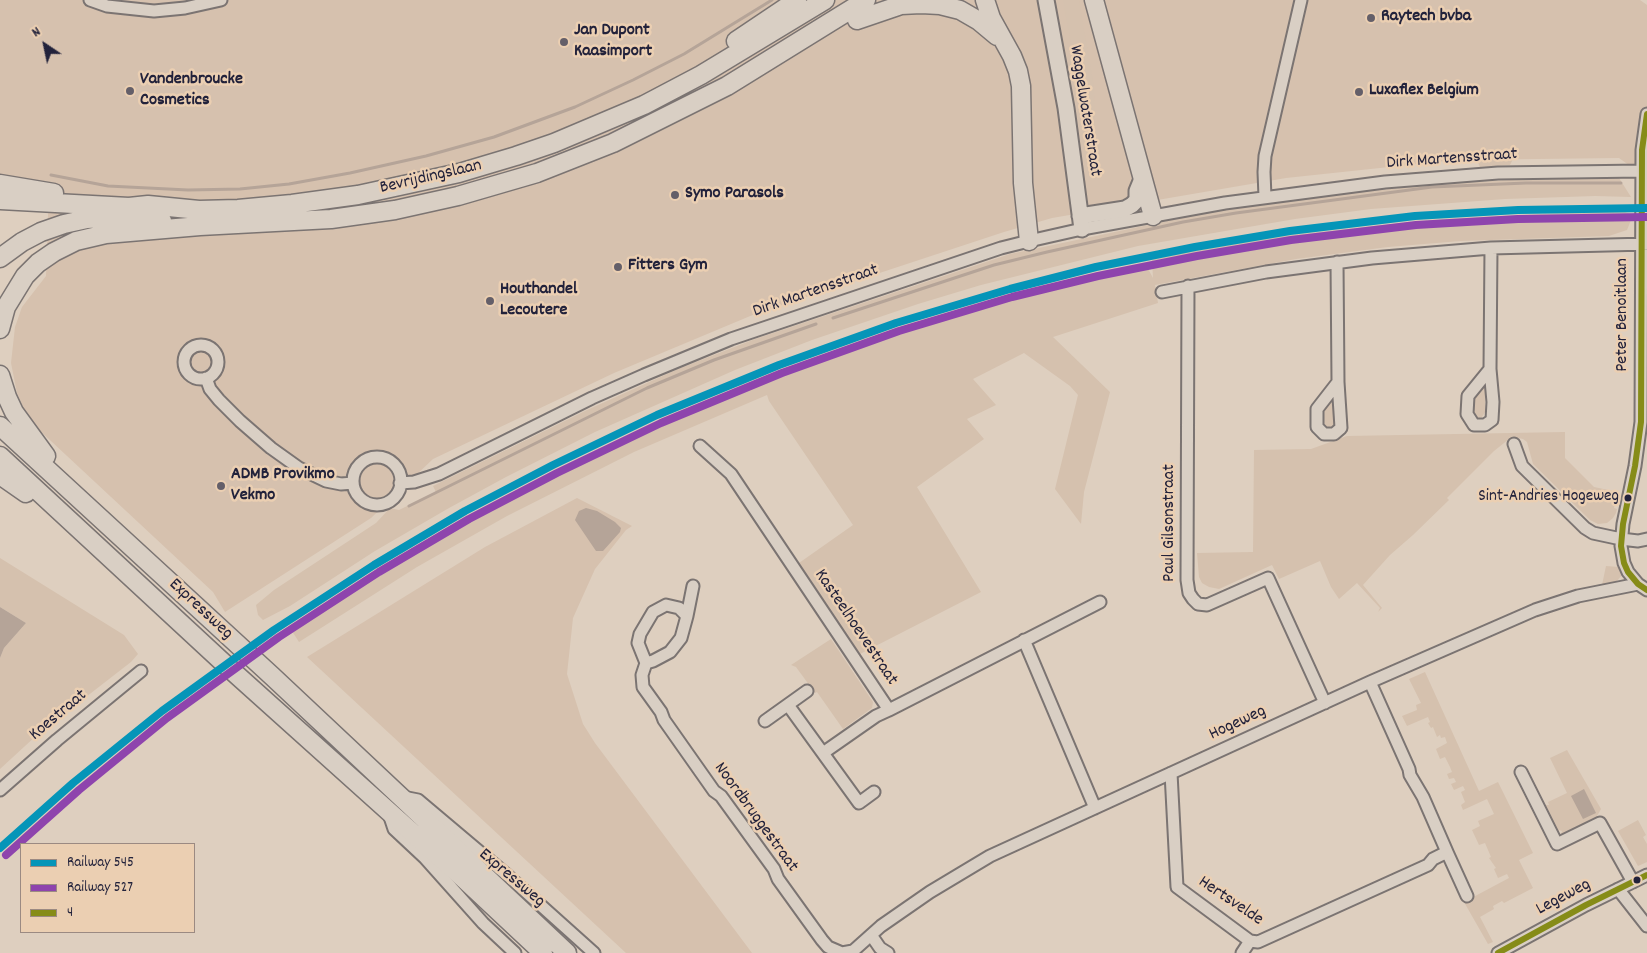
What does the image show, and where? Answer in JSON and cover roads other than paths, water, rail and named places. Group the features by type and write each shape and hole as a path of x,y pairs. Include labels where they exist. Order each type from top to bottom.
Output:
{"highway":[{"path":"644,104 668,81 744,37 797,0"},
{"name":"Bevrijdingslaan","path":"0,200 129,207 148,205 199,210 238,209 311,201 402,186 459,173 554,143 644,104 701,76 825,0"},
{"name":"Bevrijdingslaan","path":"200,226 332,219 395,210 458,196 537,173 613,143 728,86 866,0"},
{"path":"774,59 802,52 890,0"},
{"path":"985,0 991,18 1012,56 1021,86 1022,183 1029,241"},
{"path":"1094,0 1153,216"},
{"path":"857,20 901,6 940,5 960,10 979,21 1006,45"},
{"path":"0,184 148,205"},
{"path":"0,258 22,242 41,232 87,219 134,219 200,226"},
{"path":"0,329 6,307 25,276 38,263 54,252 76,241 106,234 200,226"},
{"path":"0,375 14,412 73,493"},
{"name":"Expressweg","path":"0,426 272,676 568,953"},
{"name":"Expressweg","path":"0,456 543,953"},
{"path":"0,475 21,488 46,510 70,521"}],"main road":[{"name":"Waggelwaterstraat","path":"1046,0 1066,108 1081,222"},
{"path":"1081,222 1132,205 1137,200 1137,191 1142,179"}],"street":[{"path":"90,0 107,6 154,11 185,8 221,0"},
{"path":"1265,197 1265,156 1301,0"},
{"name":"Peter Benoitlaan","path":"1625,514 1635,466 1641,422 1644,244 1641,171 1647,114"},
{"name":"Dirk Martensstraat","path":"400,483 414,482 439,474 592,398 731,339 1029,241 1081,222 1153,216 1265,197 1425,178 1506,173 1641,171"},
{"path":"1162,292 1188,286 1337,262 1491,248 1644,244"},
{"path":"1490,370 1491,248"},
{"path":"1337,262 1338,382"},
{"name":"Paul Gilsonstraat","path":"1188,286 1187,580 1189,593 1198,604 1207,605 1268,578 1325,703"},
{"path":"206,378 215,394 240,421 271,448 299,468 326,481 341,484 353,483"},
{"path":"1514,444 1522,466 1585,528 1594,533 1621,539 1638,541 1647,539"},
{"name":"Kasteelhoevestraat","path":"700,446 731,474 889,710 1100,602"},
{"path":"376,458 385,459 394,465 399,473 400,483 398,492 391,500 376,505 365,502 360,498 353,483 354,474 359,465 367,460 376,458"},
{"name":"Hogeweg","path":"1625,514 1621,539 1624,562 1628,572 1642,587"},
{"path":"646,662 654,661 670,652 681,638 693,586"},
{"name":"Hogeweg","path":"871,935 930,892 990,856 1370,682 1541,608 1578,596 1642,587"},
{"name":"Noordbruggestraat","path":"687,616 679,608 666,605 653,612 640,634 638,643 646,662 642,675 643,687 662,712 664,720 714,791 722,796 774,869 778,879 828,947 838,952 849,952 871,935"},
{"path":"1024,640 1095,808"},
{"name":"Koestraat","path":"0,790 141,671"},
{"path":"1370,682 1410,775 1423,798 1467,896"},
{"path":"765,721 807,691"},
{"path":"788,705 859,803 874,792"},
{"path":"824,754 876,716 889,710"},
{"path":"1521,772 1556,844 1600,823 1633,882"},
{"name":"Hertsvelde","path":"1172,773 1177,887 1250,941 1258,942 1428,865 1433,859 1447,852"},
{"name":"Expressweg","path":"399,796 418,800 507,875 594,953"},
{"name":"Expressweg","path":"388,813 394,829 425,858 483,923 515,953"},
{"name":"Legeweg","path":"1498,953 1647,875"},
{"path":"1618,889 1647,926"},
{"path":"871,935 880,948 888,953"},
{"path":"1242,953 1250,941"}],"waterway":[{"path":"51,175 108,186 188,190 240,189 289,184 426,156 494,137 575,107 684,54 772,0"},
{"path":"833,318 994,265 1183,222 1236,213 1432,187 1526,183 1621,183"},
{"path":"409,506 647,388 714,360 816,324"}],"rail line":[{"name":"545","path":"0,848 73,783 162,711 274,630 374,565 465,511 553,465 657,415 779,365 896,323 1010,289 1096,267 1195,247 1290,231 1415,216 1518,210 1647,208"},
{"name":"527","path":"6,855 79,790 167,718 279,637 379,572 469,519 557,473 661,423 782,373 899,331 1012,297 1098,276 1197,256 1291,240 1416,225 1518,219 1647,217"}],"place":[{"name":"Raytech bvba","path":"1371,18"},
{"name":"Jan Dupont Kaasimport","path":"564,42"},
{"name":"Vandenbroucke Cosmetics","path":"130,91"},
{"name":"Luxaflex Belgium","path":"1359,92"},
{"name":"Symo Parasols","path":"675,195"},
{"name":"Fitters Gym","path":"618,267"},
{"name":"Houthandel Lecoutere","path":"490,301"},
{"name":"ADMB Provikmo Vekmo","path":"221,486"},
{"name":"Sint-Andries Hogeweg","path":"1628,498"}]}
